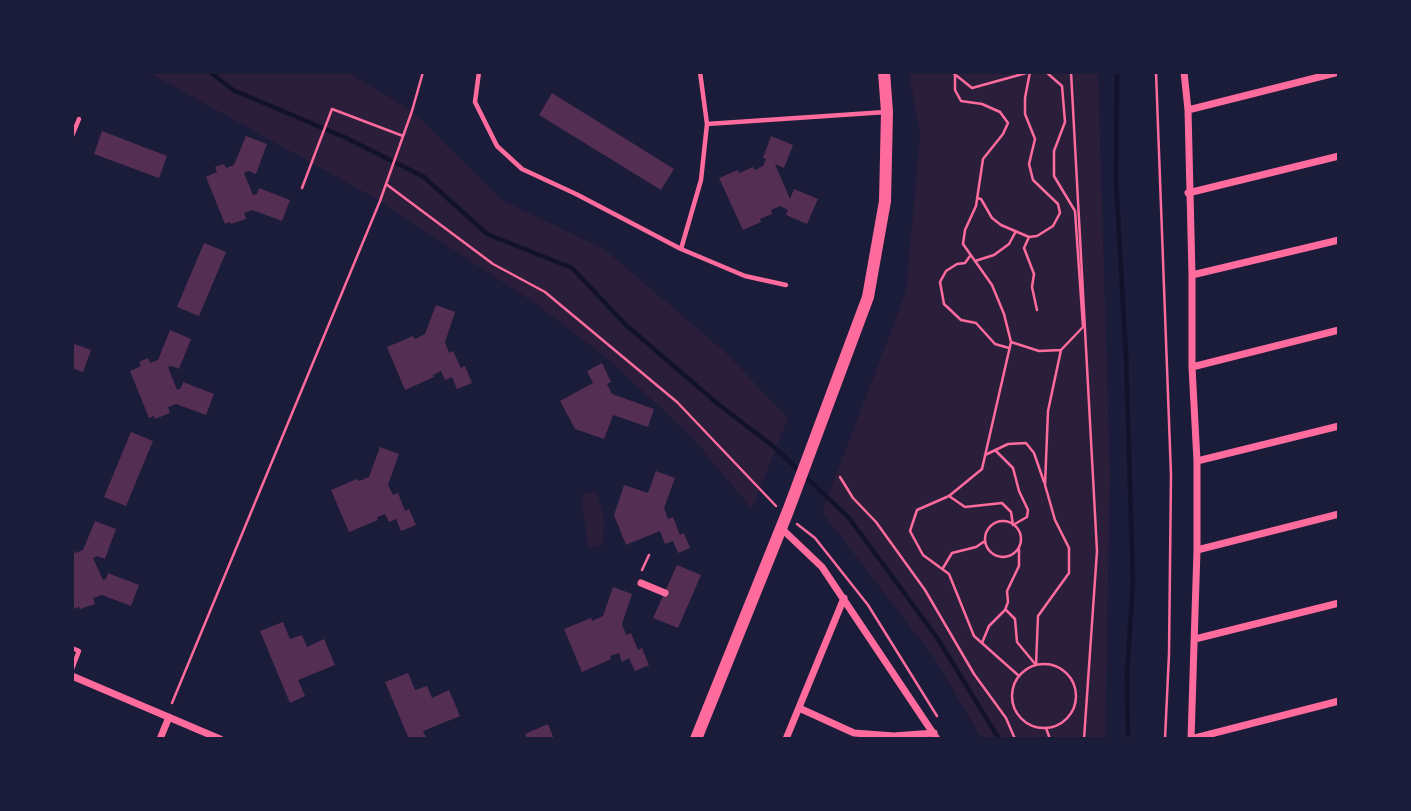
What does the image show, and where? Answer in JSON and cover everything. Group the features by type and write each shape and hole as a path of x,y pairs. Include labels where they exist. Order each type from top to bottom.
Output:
{"street":[{"path":"696,739 785,518 868,297 885,201 887,111 884,72"},
{"path":"1184,72 1188,110 1192,367 1197,460 1191,739 1339,701"},
{"path":"1188,110 1339,72"},
{"path":"1188,193 1339,156"},
{"path":"1192,275 1339,240"},
{"path":"1192,367 1339,330"},
{"path":"1197,460 1339,426"},
{"path":"1197,550 1339,514"},
{"path":"785,518 844,598 936,736"},
{"path":"641,583 665,593"},
{"path":"786,739 844,598"},
{"path":"1195,639 1339,603"},
{"path":"72,676 220,739"},
{"path":"799,708 855,733 936,736"},
{"path":"160,739 169,717"}],"lane":[{"path":"479,72 475,102 497,146 522,169 681,249 745,276 786,285"},
{"path":"681,249 701,180 707,124 700,72"},
{"path":"707,124 887,111"},
{"path":"72,135 79,119"},
{"path":"72,648 79,651 72,669"}],"path":[{"path":"172,703 386,184 423,72"},
{"path":"953,74 972,88 1030,72 1025,114 1035,139 1028,164 1033,180 1058,204 1060,213 1053,226 1037,236 1029,237 992,218 984,203 977,198"},
{"path":"1045,485 1048,411 1060,350 1083,327 1075,211 1054,176 1054,151 1065,122 1062,86 1046,72"},
{"path":"1071,72 1097,551 1084,739"},
{"path":"1156,72 1171,475 1165,739"},
{"path":"953,74 955,90 961,101 982,104 1000,112 1007,123 1003,134 983,159 976,206 965,229 963,244 992,285 1004,314 1011,342 982,469 949,496 918,510 910,531 923,555 949,574 974,636 1019,676"},
{"path":"302,188 332,109 403,136"},
{"path":"386,184 493,264 545,292 677,402 785,518 815,538 868,605 938,717"},
{"path":"975,261 1009,244 1016,231"},
{"path":"1029,237 1024,248 1034,274 1032,287 1037,310"},
{"path":"971,256 965,263 957,264 946,271 940,282 944,303 961,320 976,323 995,344 1009,348"},
{"path":"1011,342 1039,351 1060,350"},
{"path":"985,455 1008,444 1026,443 1034,453 1055,520 1069,548 1069,573 1038,616 1036,665"},
{"path":"995,450 1013,468 1028,510 1027,517 1013,525 1002,521 991,525 985,541 990,552 1000,557 1011,555 1019,546"},
{"path":"840,477 853,498 876,522 925,590 974,674 1006,718 1015,739"},
{"path":"949,496 965,507 1002,503 1011,512 1013,525 1020,534 1019,566 1007,591 1005,610 989,626 982,644"},
{"path":"943,569 952,553 976,547 985,541"},
{"path":"642,570 649,555"},
{"path":"1005,610 1015,619 1017,642 1036,665"},
{"path":"1047,664 1066,673 1076,691 1076,702 1066,720 1046,729 1026,723 1018,716 1012,696 1019,676 1036,665 1047,664"},
{"path":"1046,729 1050,739"}],"shaded area":[{"path":"148,72 347,72 412,111 502,200 604,249 724,351 788,418 752,509 691,436 607,358 536,304 380,201"},
{"path":"909,72 1098,72 1110,475 1105,739 982,739 935,659 822,512 906,292 920,136"},
{"path":"596,491 604,517 603,545 587,548 581,501 584,494"}],"building":[{"path":"552,93 674,169 661,190 539,115"},
{"path":"102,131 167,156 159,178 94,154"},
{"path":"246,136 267,144 256,174 248,171 244,173 253,195 257,194 259,188 290,200 282,221 252,210 244,213 246,219 225,224 206,177 217,172 215,167 224,164 226,168 234,165"},
{"path":"771,136 793,145 784,168 775,164 790,199 794,189 818,199 807,224 786,215 788,210 780,206 771,210 772,214 760,219 761,222 743,230 719,178 738,170 739,173 763,166"},
{"path":"204,243 226,252 199,316 177,307"},
{"path":"436,305 455,312 445,342 449,353 453,351 461,368 465,366 472,383 457,389 452,377 445,380 441,371 405,390 387,347 425,334"},
{"path":"170,330 191,339 179,369 168,367 177,390 183,382 214,394 206,415 176,404 168,407 170,413 155,419 154,416 149,418 130,371 141,366 139,362 148,358 150,363 158,360"},
{"path":"72,343 91,350 83,372 72,368"},
{"path":"602,363 611,382 607,384 612,394 654,409 648,427 613,415 604,439 575,429 560,401 593,383 587,371"},
{"path":"131,432 153,441 126,506 104,497"},
{"path":"380,447 399,454 388,485 393,495 398,493 405,511 409,509 416,525 401,531 396,519 389,522 385,514 377,517 378,520 349,532 331,490 369,477"},
{"path":"656,471 675,478 664,508 668,519 673,517 680,535 684,533 690,548 678,553 673,541 665,544 660,531 626,545 614,515 624,485 648,493"},
{"path":"95,521 116,529 105,559 97,556 93,558 103,580 108,573 139,585 131,606 102,595 93,598 95,604 74,609 72,545 75,553 83,550"},
{"path":"677,565 701,575 678,628 653,618"},
{"path":"613,587 632,594 622,624 626,635 631,633 638,650 642,648 649,665 635,671 629,658 622,662 619,653 582,672 564,629 603,616"},
{"path":"283,622 290,639 302,635 307,647 324,639 335,665 298,680 305,696 290,703 260,631"},
{"path":"408,673 415,690 427,686 432,698 449,690 460,716 423,731 427,739 409,739 385,682"},
{"path":"548,724 554,739 527,739 525,734"}],"waterway":[{"path":"210,72 233,90 344,137 424,177 487,234 572,268 626,325 718,404 774,447 849,518 938,639 999,739"},
{"path":"1117,72 1116,180 1126,356 1133,582 1127,674 1128,739"}]}
